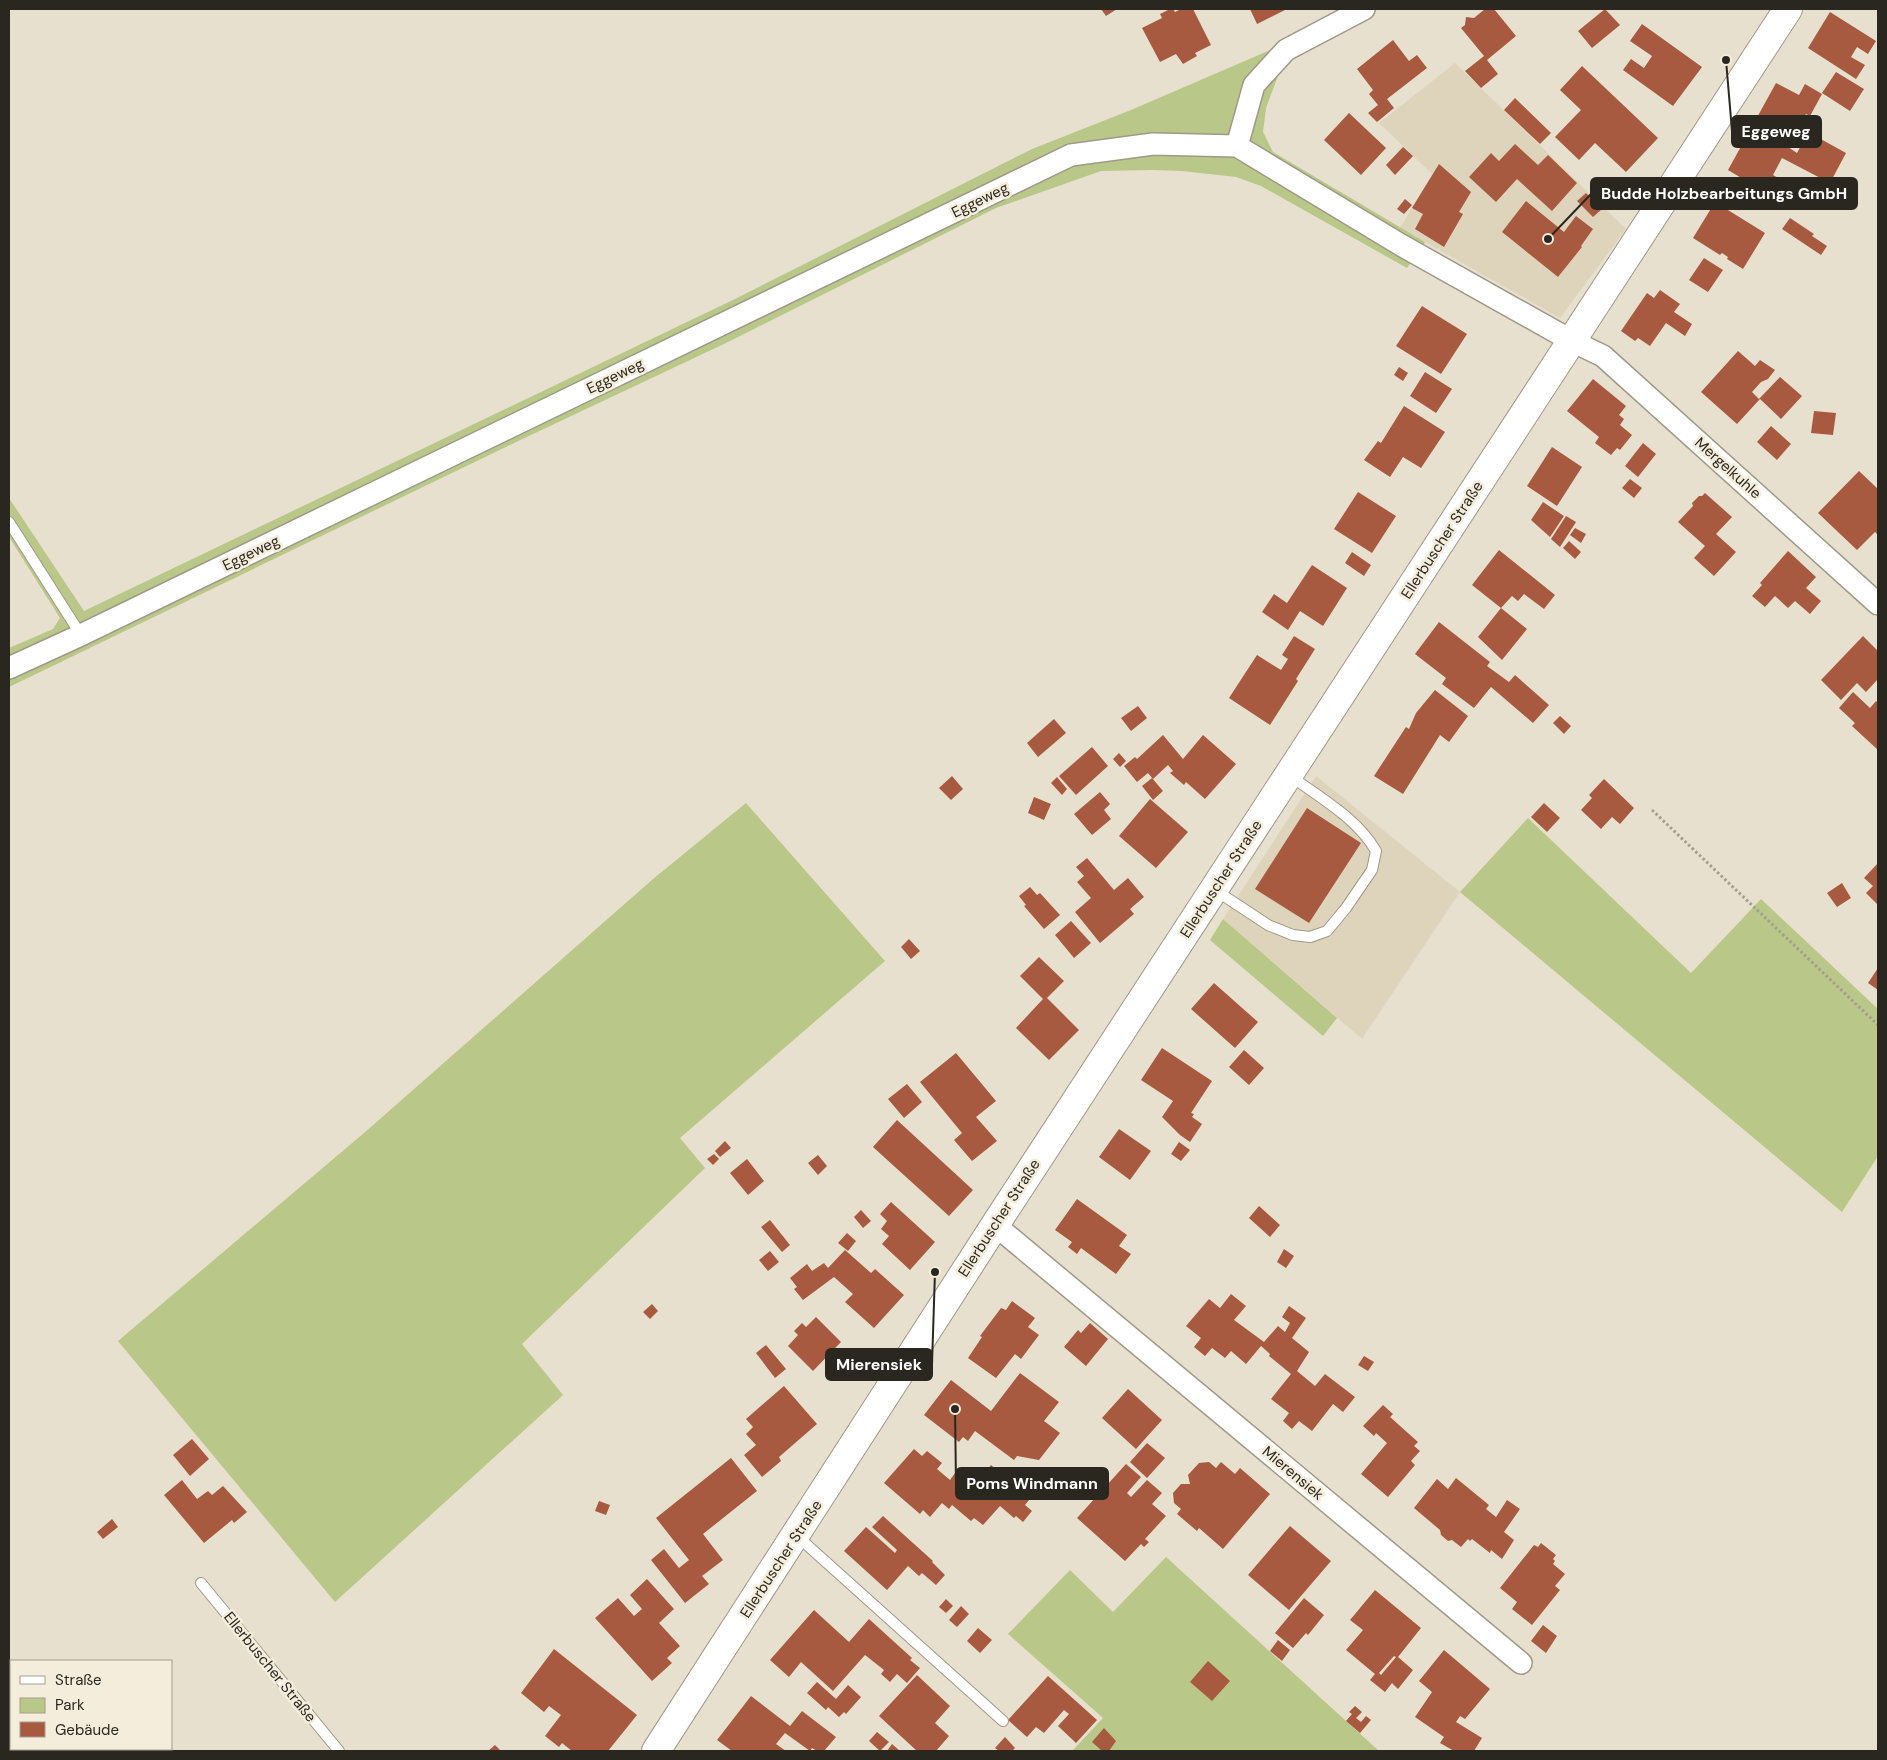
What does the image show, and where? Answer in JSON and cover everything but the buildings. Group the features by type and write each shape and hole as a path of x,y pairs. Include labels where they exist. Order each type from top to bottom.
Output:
{"main road":[{"name":"Ellerbuscher Straße","path":"656,1751 1288,774 1788,9"}],"street":[{"path":"1237,146 1254,85 1286,50 1364,9"},
{"name":"Eggeweg","path":"9,668 81,635 1071,156 1153,144 1237,146 1401,245 1572,341"},
{"name":"Mergelkuhle","path":"1572,341 1603,356 1878,604"},
{"name":"Mierensiek","path":"995,1225 1521,1663"}],"lane":[{"path":"9,522 81,635"},
{"path":"1214,890 1268,925 1293,936 1310,937 1327,930 1346,908 1372,870 1376,851 1369,838 1353,822 1288,774"},
{"path":"796,1535 1003,1721"},
{"name":"Ellerbuscher Straße","path":"201,1583 339,1751"}],"path":[{"path":"1652,810 1878,1026"}],"shaded area":[{"path":"1455,63 1626,229 1560,318 1400,228 1432,174 1379,123"},
{"path":"1316,776 1460,892 1362,1039 1223,919"}],"green space":[{"path":"1275,48 1278,76 1266,108 1263,132 1273,152 1425,242 1407,268 1261,186 1236,177 1182,171 1101,171 996,208 726,343 514,443 9,687 9,648 53,629 60,618 9,537 9,498 84,611 737,298 1032,149 1131,110"},
{"path":"746,803 885,961 680,1138 705,1168 522,1344 563,1395 335,1602 118,1341 364,1133 653,879"},
{"path":"1528,818 1691,973 1761,899 1878,1009 1878,1156 1842,1212 1460,892"},
{"path":"1223,919 1337,1018 1323,1036 1210,940"},
{"path":"1166,1557 1379,1751 1072,1751 1103,1718 1008,1634 1070,1570 1113,1612"}],"place":[{"name":"Eggeweg","path":"1726,60"},
{"name":"Budde Holzbearbeitungs GmbH","path":"1548,239"},
{"name":"Mierensiek","path":"935,1272"},
{"name":"Poms Windmann","path":"955,1409"}]}
